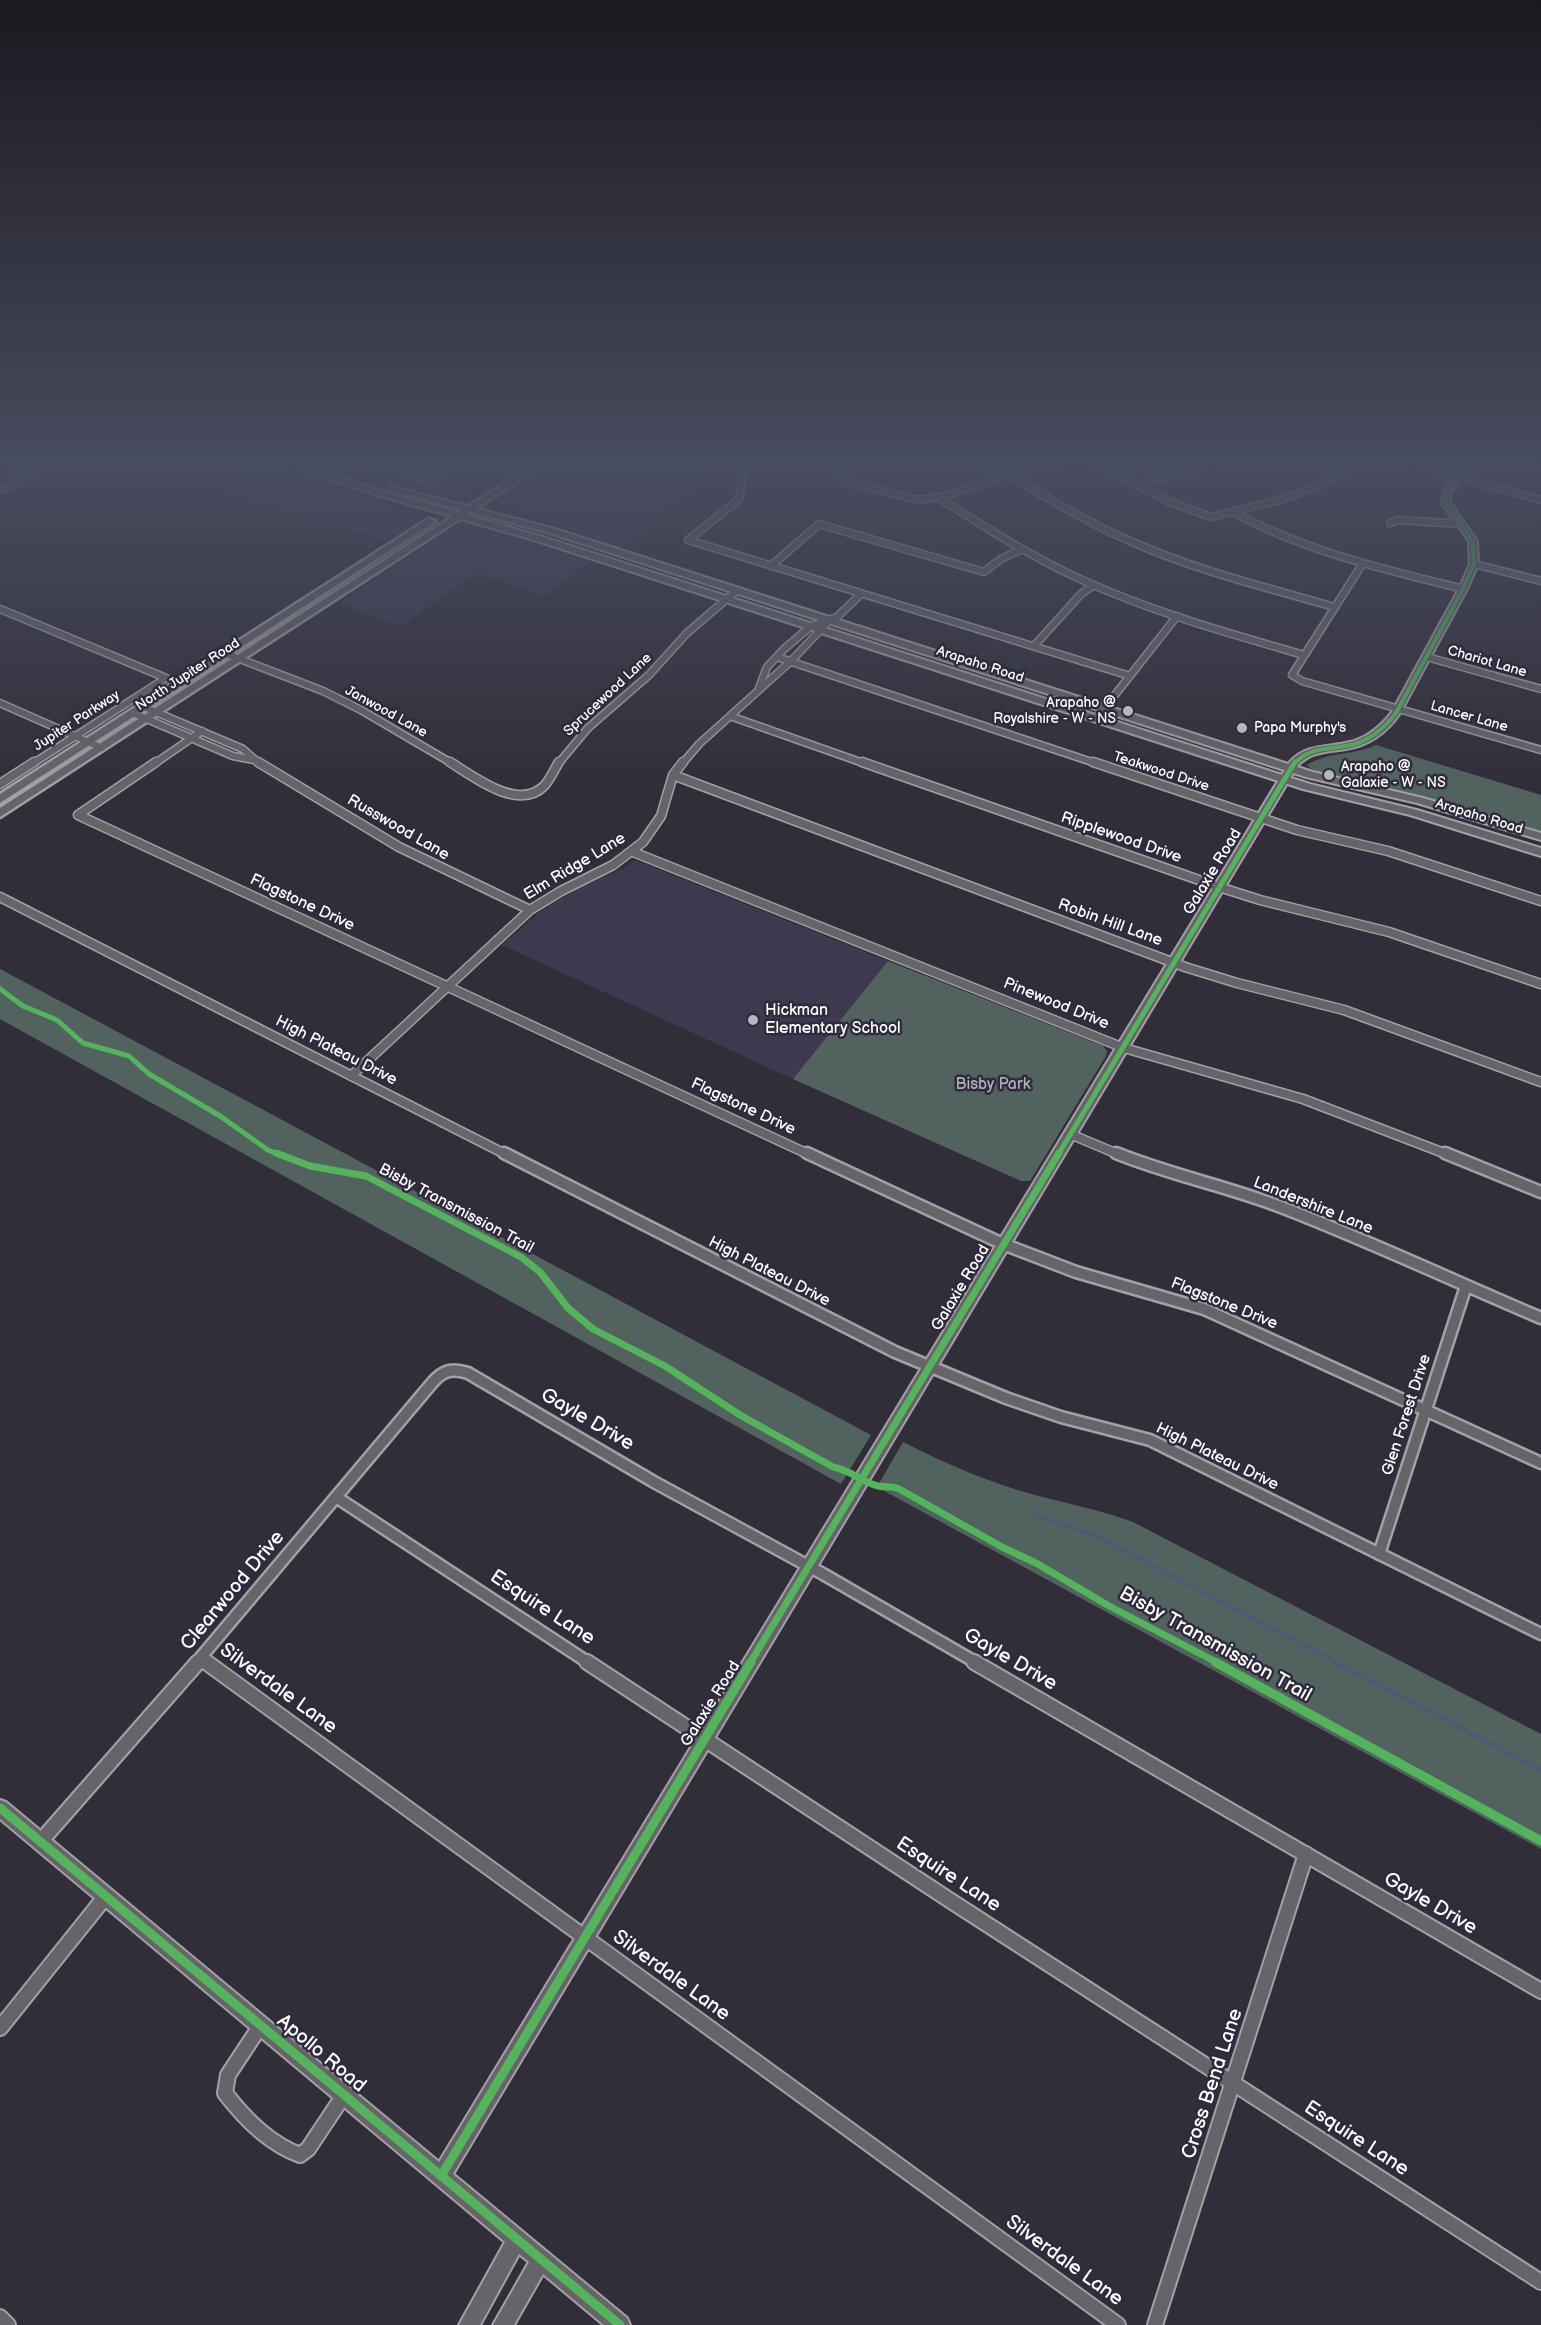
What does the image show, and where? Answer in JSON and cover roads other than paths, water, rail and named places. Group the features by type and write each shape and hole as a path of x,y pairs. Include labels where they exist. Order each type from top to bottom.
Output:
{"main road":[{"name":"North Jupiter Road","path":"0,799 354,572"},
{"name":"North Jupiter Road","path":"0,813 153,718 374,572"},
{"name":"Arapaho Road","path":"642,572 1284,780 1343,797 1421,815 1541,852"},
{"name":"Arapaho Road","path":"675,572 1291,769 1419,800 1541,837"},
{"path":"310,612 309,600 332,599"}],"street":[{"path":"789,572 1130,676"},
{"path":"1067,572 1094,585 1177,616 1304,655 1357,572"},
{"path":"1213,572 1242,582 1334,606"},
{"path":"1396,572 1463,589"},
{"name":"Galaxie Road","path":"441,2176 1291,769 1299,758 1309,751 1353,744 1370,738 1389,723 1399,709 1471,572"},
{"path":"1504,572 1541,581"},
{"path":"1034,646 1081,594 1094,585"},
{"name":"Sprucewood Lane","path":"529,794 545,785 558,763 588,728 649,675 687,633 736,591"},
{"name":"Elm Ridge Lane","path":"759,688 767,668 777,657 811,626 837,617 861,594"},
{"name":"Jupiter Parkway","path":"0,609 166,678 0,784"},
{"path":"1096,719 1177,616"},
{"name":"Elm Ridge Lane","path":"351,1076 530,910 633,852 651,834 661,816 674,775 699,744 790,662 830,620"},
{"name":"Janwood Lane","path":"227,654 323,691 361,710 505,794 517,796 529,794"},
{"name":"Lancer Lane","path":"1304,655 1292,671 1292,675 1302,681 1541,750"},
{"name":"Teakwood Drive","path":"777,657 1297,830 1388,851 1541,901"},
{"name":"Chariot Lane","path":"1427,657 1541,689"},
{"path":"0,703 102,748"},
{"name":"Russwood Lane","path":"138,710 191,738 233,756 256,761"},
{"name":"Russwood Lane","path":"138,710 153,718 202,731 243,749 256,761 399,847 530,910"},
{"name":"Ripplewood Drive","path":"730,716 1219,887 1260,900 1389,932 1541,984"},
{"name":"Flagstone Drive","path":"202,731 78,815 1003,1244 1076,1272 1204,1309 1541,1463"},
{"name":"Robin Hill Lane","path":"674,775 797,823 1174,962 1237,983 1344,1010 1541,1082"},
{"name":"Pinewood Drive","path":"633,852 1124,1048 1168,1063 1300,1098 1344,1113 1541,1192"},
{"name":"High Plateau Drive","path":"0,897 895,1352 1036,1408 1150,1440 1541,1634"},
{"name":"Landershire Lane","path":"1070,1134 1138,1162 1220,1185 1281,1207 1541,1318"},
{"name":"Glen Forest Drive","path":"1379,1554 1466,1286"},
{"name":"Gayle Drive","path":"456,1368 654,1482 809,1567 1541,1991"},
{"name":"Clearwood Drive","path":"40,1842 201,1658 440,1374 456,1368"},
{"name":"Esquire Lane","path":"336,1497 1541,2282"},
{"name":"Silverdale Lane","path":"201,1658 1119,2325"},
{"name":"Apollo Road","path":"0,1808 620,2325"},
{"name":"Cross Bend Lane","path":"1155,2325 1306,1854"},
{"path":"0,2028 106,1896"},
{"path":"261,2025 228,2075 225,2092 231,2102 282,2146 300,2155 308,2149 344,2095"},
{"path":"469,2325 517,2239"},
{"path":"503,2325 541,2259"},
{"path":"0,2317 8,2325"}],"waterway":[{"path":"1033,1514 1094,1535 1338,1663"},
{"path":"1335,1662 1541,1770"}],"place":[{"name":"Arapaho @ Royalshire - W - NS","path":"1128,711"},
{"name":"Papa Murphy's","path":"1242,728"},
{"name":"Arapaho @ Galaxie - W - NS","path":"1329,775"},
{"name":"Hickman Elementary School","path":"753,1020"}],"park label":[{"name":"Bisby Park","path":"993,1085"}]}
